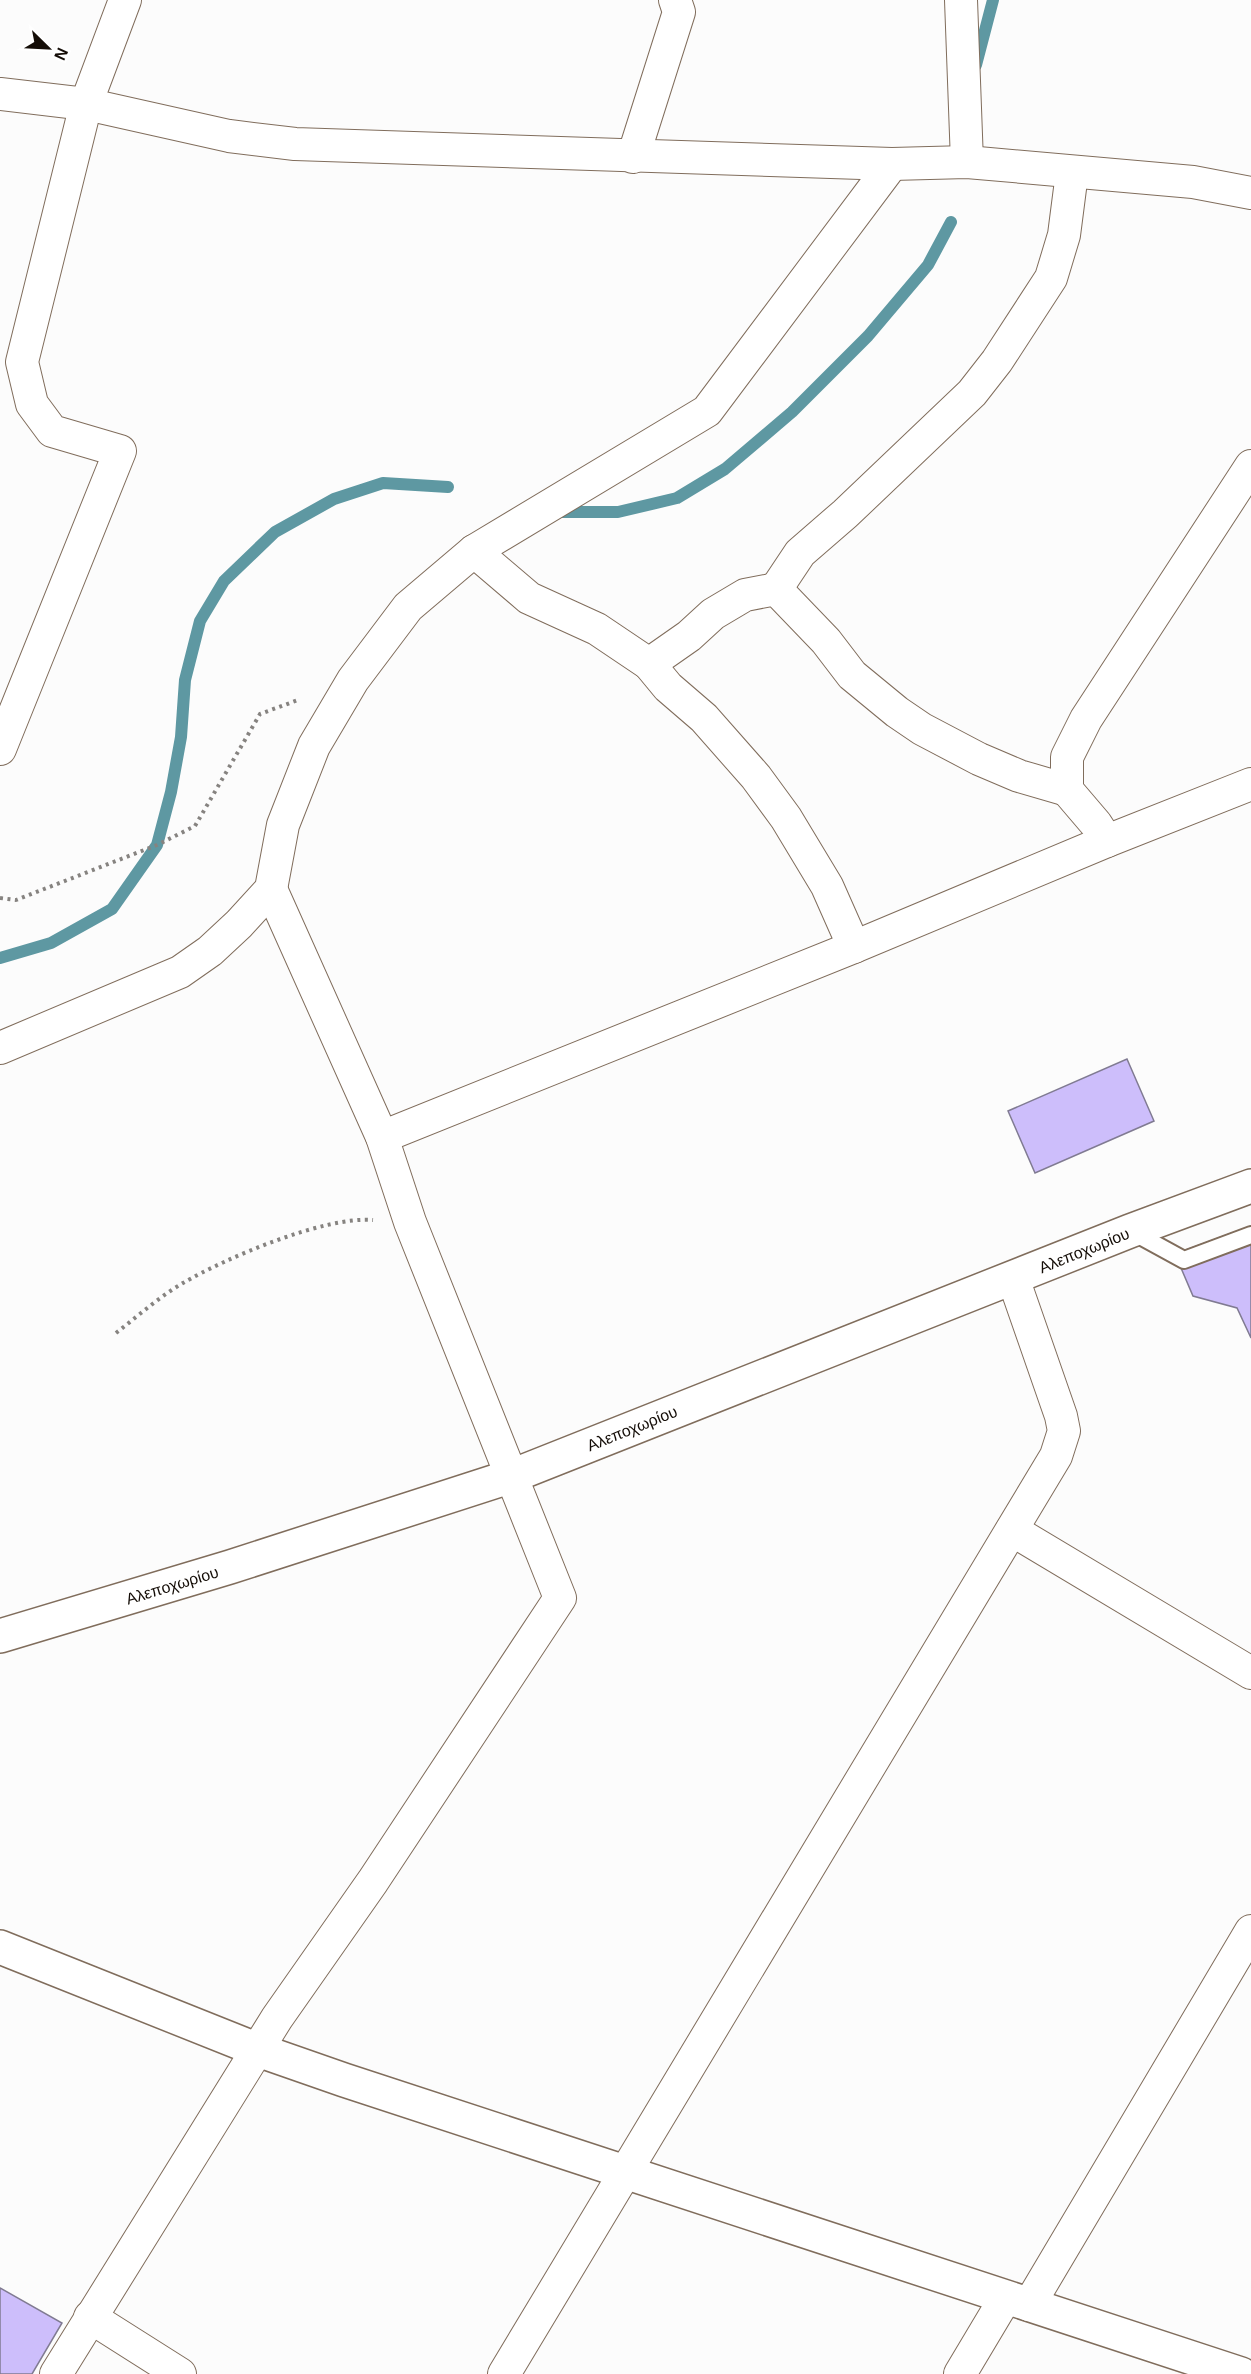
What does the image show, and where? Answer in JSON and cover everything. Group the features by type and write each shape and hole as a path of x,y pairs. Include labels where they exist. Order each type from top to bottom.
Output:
{"main road":[{"name":"Αλεποχωρίου","path":"0,1636 230,1567 512,1476 1131,1231 1251,1186"},
{"path":"0,1947 258,2049 433,2110 1241,2374"}],"street":[{"path":"0,749 120,451 52,431 32,404 22,362 86,104 125,0"},
{"path":"633,157 679,12 675,0"},
{"path":"961,0 967,162"},
{"path":"0,94 86,104 229,136 295,144 892,164 967,162 1193,182 1251,193"},
{"path":"0,1048 180,972 210,951 271,889 284,825 310,756 353,680 408,607 474,551 707,411 892,164"},
{"path":"649,664 689,636 713,614 745,595 776,590 800,553 845,514 972,393 997,361 1051,278 1064,235 1072,172"},
{"path":"1067,790 1067,757 1086,719 1251,466"},
{"path":"474,551 529,598 597,629 649,664 668,687 704,718 756,777 786,819 827,886 854,946"},
{"path":"776,590 826,641 852,675 897,712 922,729 979,759 1019,776 1067,790 1107,840"},
{"path":"382,1137 854,946 1107,840 1251,784"},
{"path":"56,2374 258,2049 373,1881 560,1598 410,1222 382,1137 271,889"},
{"path":"504,2374 1056,1456 1064,1431 1013,1278"},
{"path":"1012,1530 1251,1673"},
{"path":"960,2374 1018,2301 1251,1931"},
{"path":"90,2317 180,2374"}],"lane":[{"path":"1131,1231 1184,1260 1251,1235"}],"path":[{"path":"0,898 16,900 157,845 195,826 260,714 302,699"},
{"path":"116,1333 182,1283 279,1239 320,1227 361,1219 410,1222"}],"building":[{"path":"1127,1059 1154,1121 1035,1173 1008,1111"},
{"path":"1251,1226 1251,1338 1237,1308 1193,1296 1175,1254"},
{"path":"0,2288 62,2323 32,2374 0,2374"}],"waterway":[{"path":"976,65 993,0"},
{"path":"554,512 618,512 677,498 725,469 792,412 868,336 928,265 951,222"},
{"path":"0,958 51,943 112,909 157,845 171,792 181,737 185,680 200,621 224,581 275,532 334,499 383,483 448,487"}]}
